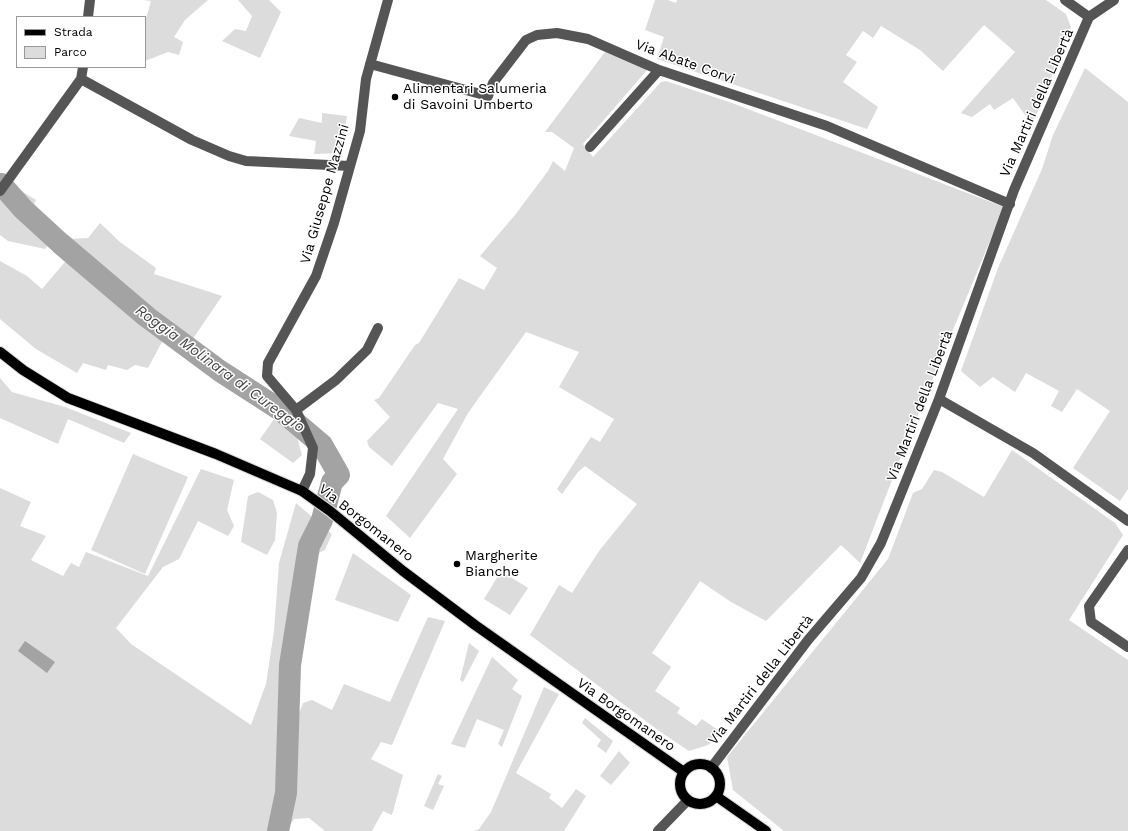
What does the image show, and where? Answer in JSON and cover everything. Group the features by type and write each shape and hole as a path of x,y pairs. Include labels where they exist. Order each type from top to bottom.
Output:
{"main road":[{"name":"Via Borgomanero","path":"0,352 23,370 68,398 216,454 302,491 330,511 403,571 475,625 684,772"},
{"path":"700,764 711,768 716,772 720,784 716,796 705,803 693,803 688,800 681,790 681,778 684,772 688,768 700,764"},
{"path":"716,796 766,831"}],"street":[{"path":"88,16 90,0"},
{"name":"Via Giuseppe Mazzini","path":"302,491 310,474 313,448 296,410 267,376 268,364 316,276 334,222 360,131 366,79 388,0"},
{"path":"1065,0 1089,17 1114,0"},
{"name":"Via Martiri della Libertà","path":"711,768 808,640 861,578 881,543 939,399 1010,204 1089,17"},
{"name":"Via Abate Corvi","path":"370,64 488,96 493,82 526,40 537,35 557,33 588,40 659,70 827,126 1010,204"},
{"path":"0,191 81,79 83,68"},
{"path":"590,147 659,70"},
{"path":"81,79 192,140 230,156 246,161 350,166"},
{"path":"296,410 336,380 367,350 378,328"},
{"path":"939,399 1033,454 1128,521"},
{"path":"1128,550 1089,606 1091,622 1128,647"},
{"path":"658,831 688,800"}],"green space":[{"path":"143,0 208,0 185,20 174,37 183,42 179,55 168,52 146,61 146,18 151,1"},
{"path":"238,0 269,0 281,12 260,58 222,41 235,29 246,31 252,16"},
{"path":"655,0 668,0 676,3 677,0 1046,0 1066,14 1071,27 1035,118 1030,122 1013,98 994,110 990,104 972,117 961,113 1015,52 984,25 943,71 920,50 881,26 873,38 863,31 846,55 857,62 843,82 878,107 867,129 657,59 664,37 645,30"},
{"path":"605,52 648,69 583,144 593,157 661,82 666,81 732,103 1004,207 909,436 860,563 841,545 766,621 731,602 700,581 652,653 671,667 655,691 680,708 677,713 696,726 702,719 722,733 708,745 689,751 662,733 530,635 559,585 572,593 599,551 637,504 585,466 578,472 562,494 557,489 591,437 600,442 614,419 559,387 579,352 526,332 468,413 443,459 457,474 410,538 386,516 458,409 438,403 392,466 369,447 367,441 390,417 374,400 379,398 415,345 419,343 459,278 484,290 497,268 480,256 515,215 548,171 553,161 565,171 574,148 552,132 545,132"},
{"path":"1085,68 1128,102 1128,489 1120,501 1073,468 1110,411 1077,389 1062,412 1051,406 1059,391 1026,373 1015,392 993,377 980,387 961,371 998,268 1042,169 1053,135"},
{"path":"322,113 347,116 341,153 314,154 316,141 289,136 299,118 322,123"},
{"path":"12,185 36,200 32,208 69,239 88,238 100,223 120,242 156,268 154,274 222,296 190,343 201,352 194,364 163,340 148,368 135,365 127,370 108,365 106,370 83,363 77,373 36,349 0,319 0,261 27,276 42,289 75,250 52,239 45,249 8,241 0,235 0,200"},
{"path":"0,378 12,392 65,407 131,433 124,443 68,419 58,444 0,418"},
{"path":"264,388 289,409 302,455 293,463 260,439 279,412 258,397"},
{"path":"1012,450 1115,523 1123,535 1069,620 1128,660 1128,831 784,831 733,790 727,757 888,559 913,493 922,489 934,470 942,472 984,497"},
{"path":"133,454 188,477 145,574 91,550"},
{"path":"201,469 234,480 227,510 234,526 228,536 198,521 179,559 163,567 116,628 131,644 251,725 266,684 274,631 279,563 296,503 332,534 325,550 311,557 298,591 284,663 287,703 279,778 297,778 295,724 303,703 312,700 332,710 344,684 390,702 428,617 445,621 392,745 381,742 371,759 403,775 392,815 383,811 372,831 325,831 309,818 294,819 286,831 0,831 0,488 31,502 20,526 46,536 31,560 63,576 71,563 79,567 86,552 148,576"},
{"path":"258,492 273,500 277,513 275,540 267,555 241,542 248,496"},
{"path":"353,553 411,595 398,622 335,600"},
{"path":"501,571 528,588 510,615 484,599"},
{"path":"469,643 479,651 463,682 460,680"},
{"path":"492,657 518,680 512,689 522,696 502,747 498,744 504,730 477,719 465,748 451,744"},
{"path":"544,687 559,694 516,773 551,794 549,798 562,808 576,789 586,796 564,831 474,831 479,829 491,812"},
{"path":"585,718 613,741 606,753 597,746 601,740 582,723"},
{"path":"619,751 630,763 611,785 600,776"},
{"path":"438,774 442,776 438,784 444,786 433,810 424,806"}],"shaded area":[{"path":"25,641 55,662 47,673 18,651"}],"waterway":[{"name":"Roggia Molinara di Cureggio","path":"1,184 23,209 60,243 147,317 220,371 282,411 322,445 339,475 332,482 322,520 309,546 290,665 286,793 278,831"}],"place":[{"name":"Alimentari Salumeria di Savoini Umberto","path":"395,97"},
{"name":"Margherite Bianche","path":"457,564"}]}
